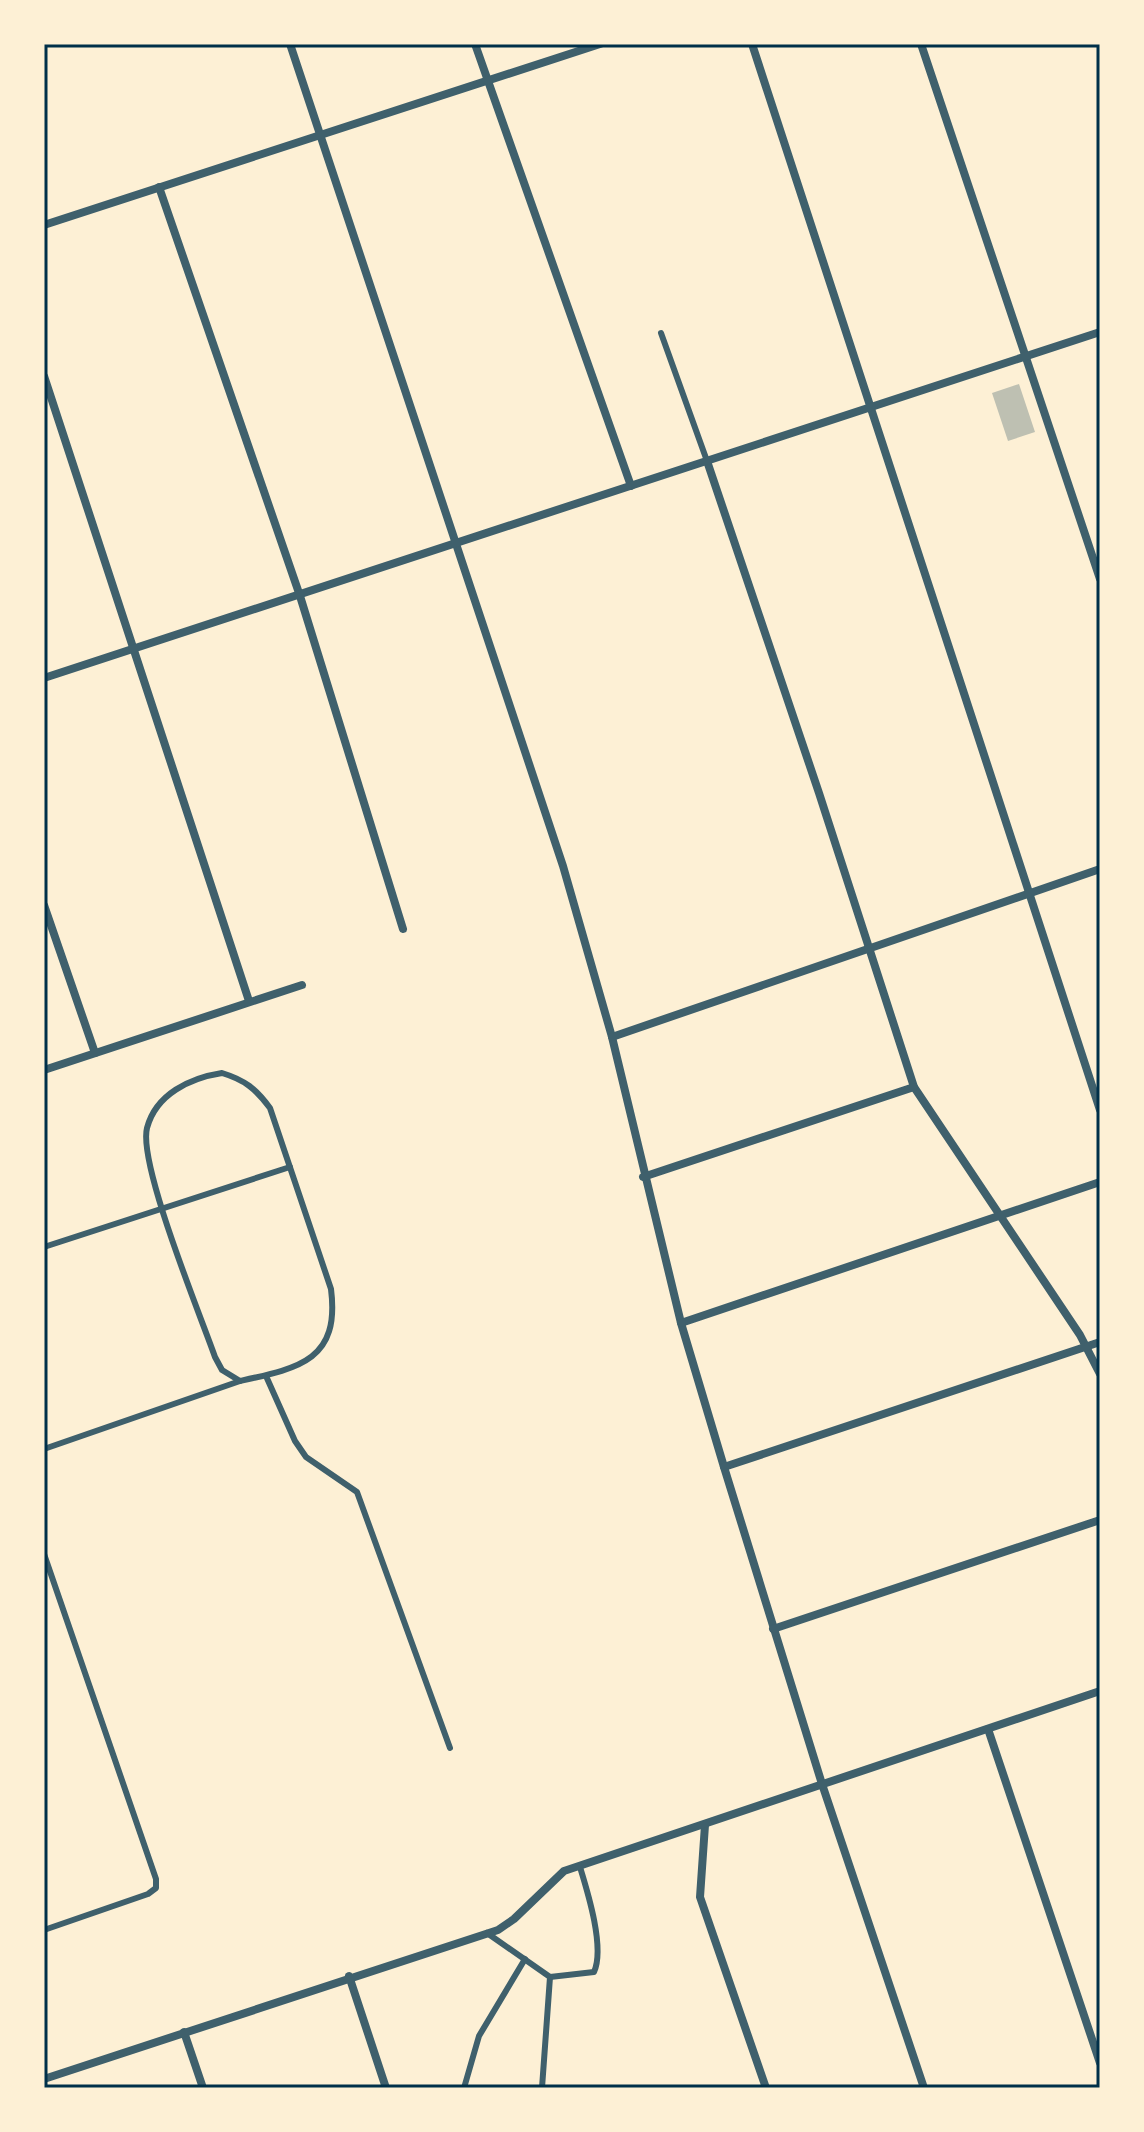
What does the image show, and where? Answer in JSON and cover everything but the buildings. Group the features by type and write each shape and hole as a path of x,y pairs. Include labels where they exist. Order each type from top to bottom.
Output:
{"street":[{"path":"290,44 563,866 612,1037 643,1177 681,1323 822,1784 924,2088"},
{"path":"475,44 631,486"},
{"path":"44,225 600,44"},
{"path":"752,44 1100,1110"},
{"path":"921,44 1100,579"},
{"path":"159,187 300,596 403,929"},
{"path":"44,678 1100,332"},
{"path":"44,376 249,1001"},
{"path":"707,461 914,1087 1087,1347 1100,1374"},
{"path":"612,1037 1100,869"},
{"path":"44,905 95,1053"},
{"path":"44,1070 302,985"},
{"path":"643,1177 914,1087"},
{"path":"681,1323 1100,1182"},
{"path":"724,1467 1100,1342"},
{"path":"773,1629 1100,1520"},
{"path":"44,2079 486,1933 514,1919 564,1871 1100,1691"},
{"path":"988,1729 1100,2063"},
{"path":"705,1825 700,1897 766,2088"},
{"path":"349,1976 386,2088"},
{"path":"184,2032 203,2088"}],"lane":[{"path":"661,333 707,461"},
{"path":"44,1449 240,1381 297,1365 321,1348 335,1318 331,1289 270,1108 257,1090 242,1079 222,1073 201,1077 176,1088 160,1104 147,1127 145,1147 162,1208 215,1357 222,1370 240,1381"},
{"path":"44,1247 290,1167"},
{"path":"266,1376 306,1457 357,1492 450,1748"},
{"path":"44,1554 156,1879 156,1888 148,1894 44,1930"},
{"path":"486,1933 550,1977 594,1972 599,1962 591,1902 580,1867"},
{"path":"464,2088 479,2036 525,1959"},
{"path":"542,2088 550,1977"}]}
